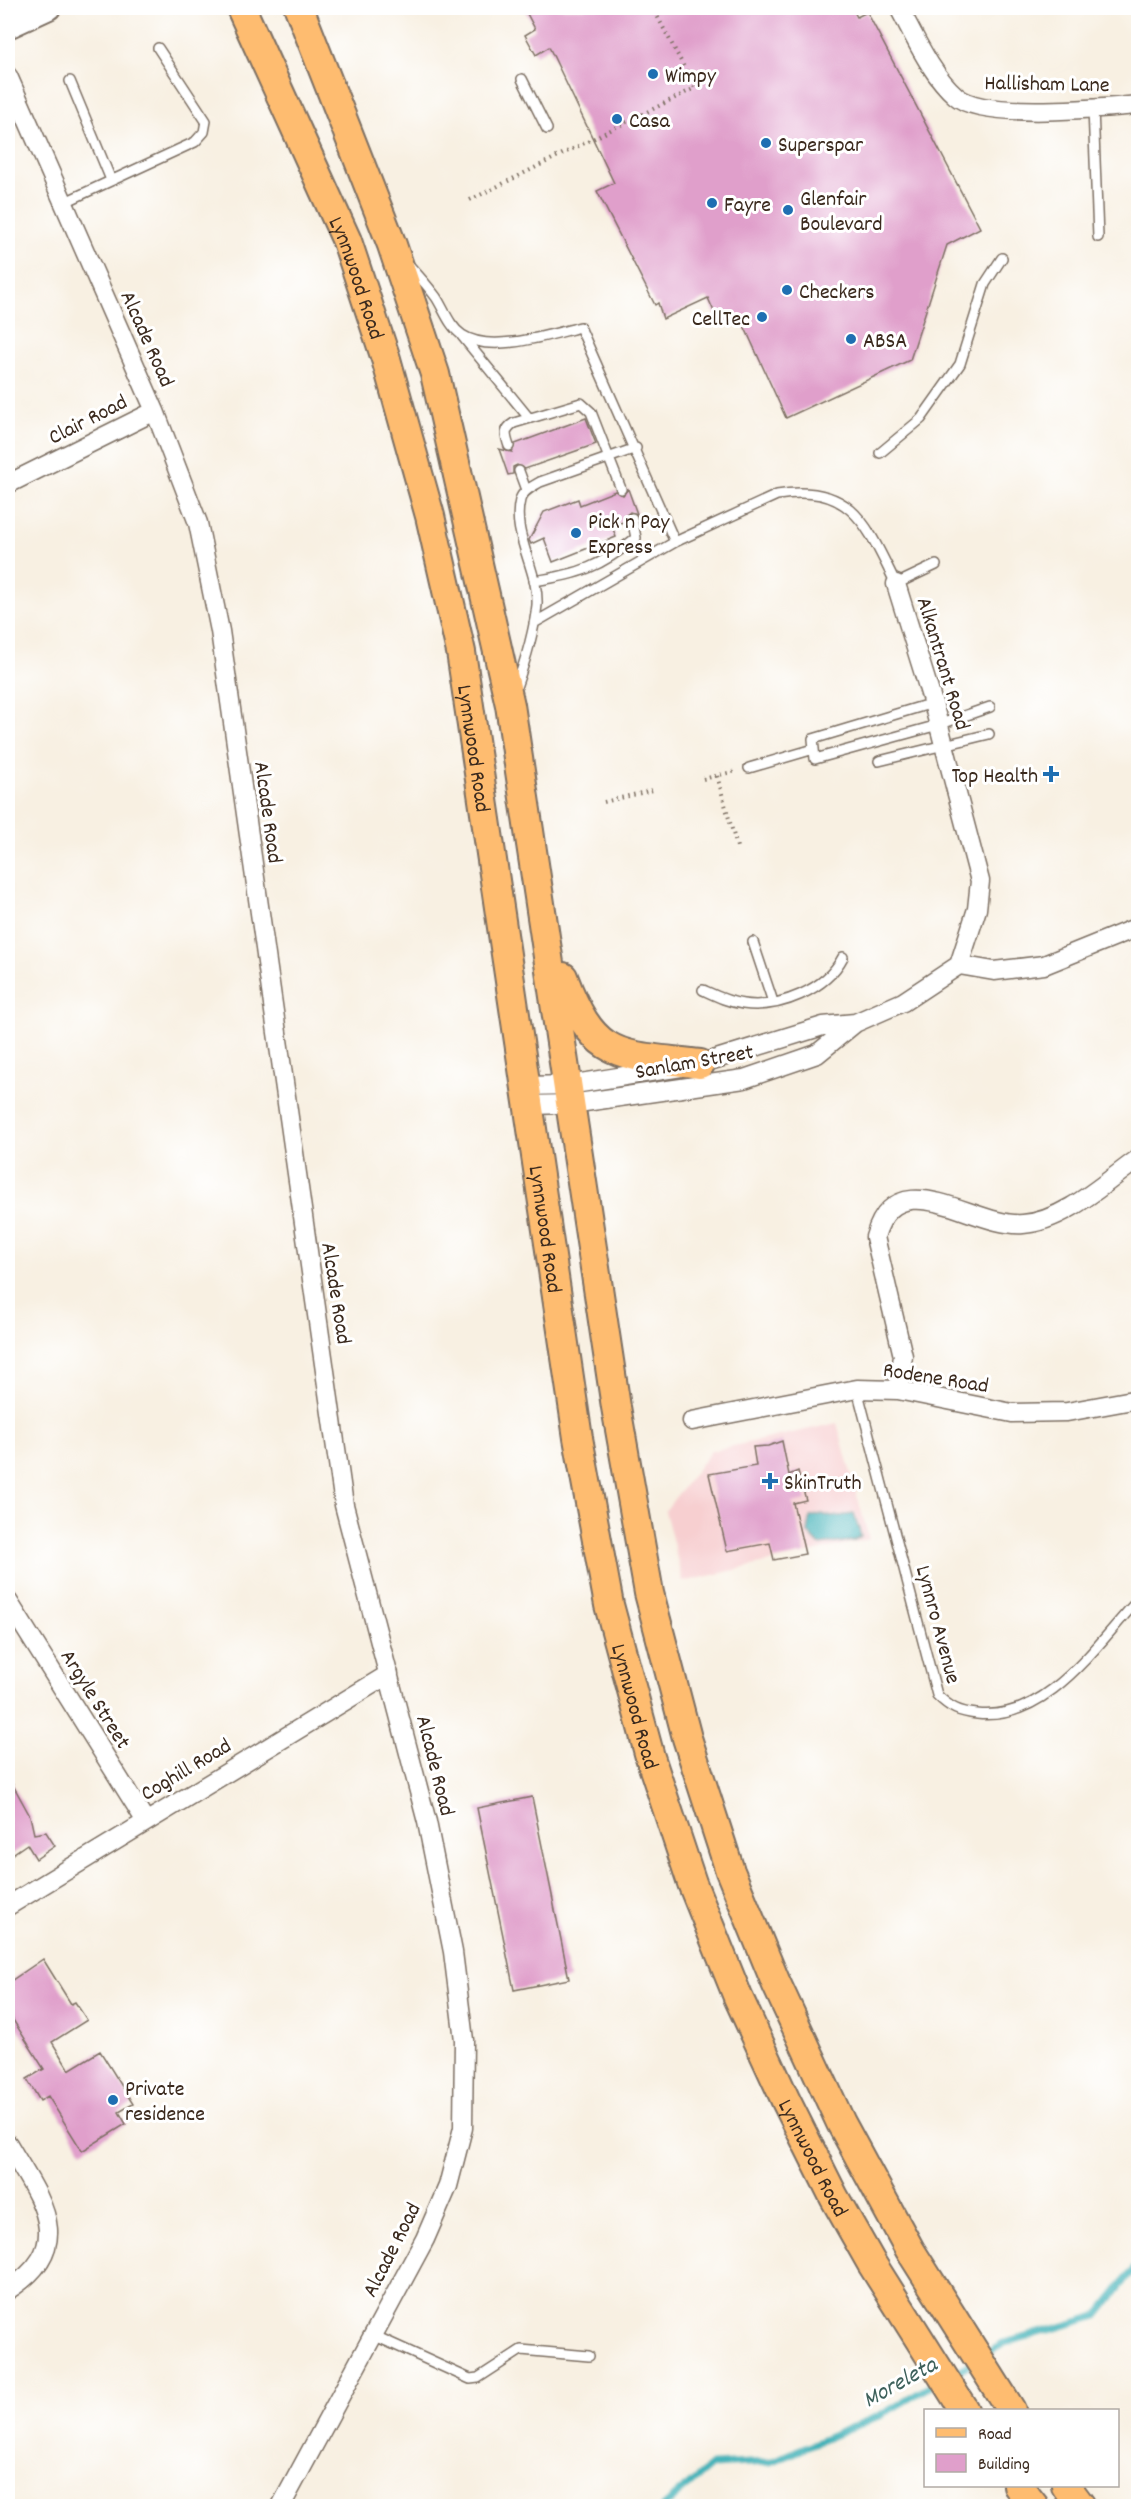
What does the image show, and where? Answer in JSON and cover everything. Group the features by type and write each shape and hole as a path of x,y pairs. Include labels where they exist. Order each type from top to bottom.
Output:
{"main road":[{"name":"Lynnwood Road","path":"241,8 347,241 386,359 430,516 461,652 578,1438 609,1605 650,1757 692,1883 738,1997 829,2187 872,2264 963,2409"},
{"name":"Lynnwood Road","path":"299,8 392,245 435,374 510,705 616,1407 649,1593 687,1738 730,1871 776,1983 842,2123 910,2250 1006,2403"},
{"path":"546,933 572,1000 587,1030 602,1043 632,1057 700,1064"},
{"path":"1019,2487 1034,2506"},
{"path":"1067,2487 1081,2506"}],"street":[{"path":"8,27 49,8"},
{"name":"Hallisham Lane","path":"899,8 938,78 958,99 978,106 1005,110 1138,105"},
{"name":"Alcade Road","path":"8,76 155,411 198,523 220,631 344,1505 428,1822 453,1952 464,2040 463,2128 448,2186 425,2239 282,2506"},
{"name":"Clair Road","path":"8,484 155,411"},
{"name":"Alkantrant Road","path":"896,584 933,703 980,881 977,909 959,965"},
{"path":"959,965 994,971 1044,964 1138,927"},
{"name":"Sanlam Street","path":"527,1096 569,1095 744,1078 817,1054 855,1023 903,1002 959,965"},
{"name":"Sanlam Street","path":"569,1095 700,1064 823,1026 855,1023"},
{"path":"898,1390 903,1356 875,1237 879,1224 886,1214 899,1202 932,1199 998,1222 1023,1224 1046,1219 1087,1195 1138,1159"},
{"name":"Rodene Road","path":"692,1421 857,1389 898,1390 1012,1413 1067,1412 1138,1399"},
{"name":"Argyle Street","path":"8,1601 145,1820"},
{"name":"Coghill Road","path":"8,1906 145,1820 389,1674"},
{"path":"8,2144 46,2208 50,2233 43,2253 27,2274 8,2290"}],"lane":[{"path":"63,203 195,142 204,132 206,121 158,48"},
{"path":"522,79 547,129"},
{"path":"70,81 111,180"},
{"path":"1093,108 1098,237"},
{"path":"392,245 428,287 461,334 530,418"},
{"path":"880,453 921,419 960,364 985,284 1002,258"},
{"path":"461,334 477,342 496,343 544,336 580,327 636,448 675,542"},
{"path":"509,446 505,434 508,427 581,403 591,412 621,489"},
{"path":"510,705 528,651 537,603 534,581 521,538 520,500 526,490 540,482 636,448"},
{"path":"519,471 526,490"},
{"path":"534,622 675,542 777,495 794,492 826,496 842,502 868,528 896,584 936,565"},
{"path":"534,581 575,575 612,558 636,538 632,518"},
{"path":"748,768 814,749 869,723 933,703"},
{"path":"814,749 874,743 990,707"},
{"path":"869,723 874,743"},
{"path":"879,761 990,734"},
{"path":"753,942 772,1002"},
{"path":"703,990 728,1001 745,1004 772,1002 822,984 836,971 843,957"},
{"name":"Lynnro Avenue","path":"857,1389 938,1695 949,1707 960,1712 990,1716 1023,1708 1040,1699 1065,1679 1138,1600"},
{"path":"373,2335 470,2379 478,2378 521,2349 589,2356"}],"path":[{"path":"470,200 695,88 653,8"},
{"path":"703,779 748,768"},
{"path":"717,776 736,847"},
{"path":"604,802 653,790"}],"shaded area":[{"name":"SkinTruth","path":"837,1423 869,1539 683,1582 665,1511 711,1451"}],"water":[{"path":"822,1514 832,1517 854,1514 861,1536 853,1541 819,1545 808,1533 810,1517"}],"building":[{"name":"Glenfair Boulevard","path":"524,8 852,8 857,17 867,12 980,228 947,245 910,360 786,418 741,319 721,327 708,298 663,319 658,303 655,305 597,191 614,183 549,47 536,55 525,35 535,29"},
{"path":"586,418 596,444 525,469 517,465 513,467 513,474 508,475 499,449 512,452 515,444"},
{"name":"Pick n Pay Express","path":"628,489 637,514 630,512 626,515 626,521 612,526 616,537 553,562 544,538 531,544 529,540 544,512 578,499 580,505 615,491 623,495"},
{"path":"782,1441 789,1475 798,1471 806,1500 793,1503 805,1554 774,1560 770,1543 727,1551 709,1474 756,1466 753,1447 768,1446"},
{"path":"8,1776 30,1816 34,1834 46,1832 55,1846 36,1859 27,1844 8,1857"},
{"path":"532,1797 569,1979 514,1990 477,1808"},
{"path":"43,1959 71,2004 75,2002 87,2020 52,2042 69,2070 100,2051 133,2104 119,2112 126,2124 82,2151 48,2096 40,2101 27,2079 44,2069 8,2012 8,1983"}],"waterway":[{"name":"Moreleta","path":"985,2354 1005,2343 1097,2316 1138,2264"},
{"name":"Moreleta","path":"949,2376 973,2362"},
{"name":"Moreleta","path":"664,2506 712,2465 770,2462 881,2415 939,2381"}],"place":[{"name":"Wimpy","path":"653,74"},
{"name":"Casa","path":"617,119"},
{"name":"Superspar","path":"766,143"},
{"name":"Fayre","path":"712,203"},
{"name":"Glenfair Boulevard","path":"788,210"},
{"name":"Checkers","path":"787,290"},
{"name":"CellTec","path":"762,317"},
{"name":"ABSA","path":"851,339"},
{"name":"Pick n Pay Express","path":"576,533"},
{"name":"Top Health","path":"1051,774"},
{"name":"SkinTruth","path":"770,1481"},
{"name":"Private residence","path":"113,2100"}]}
